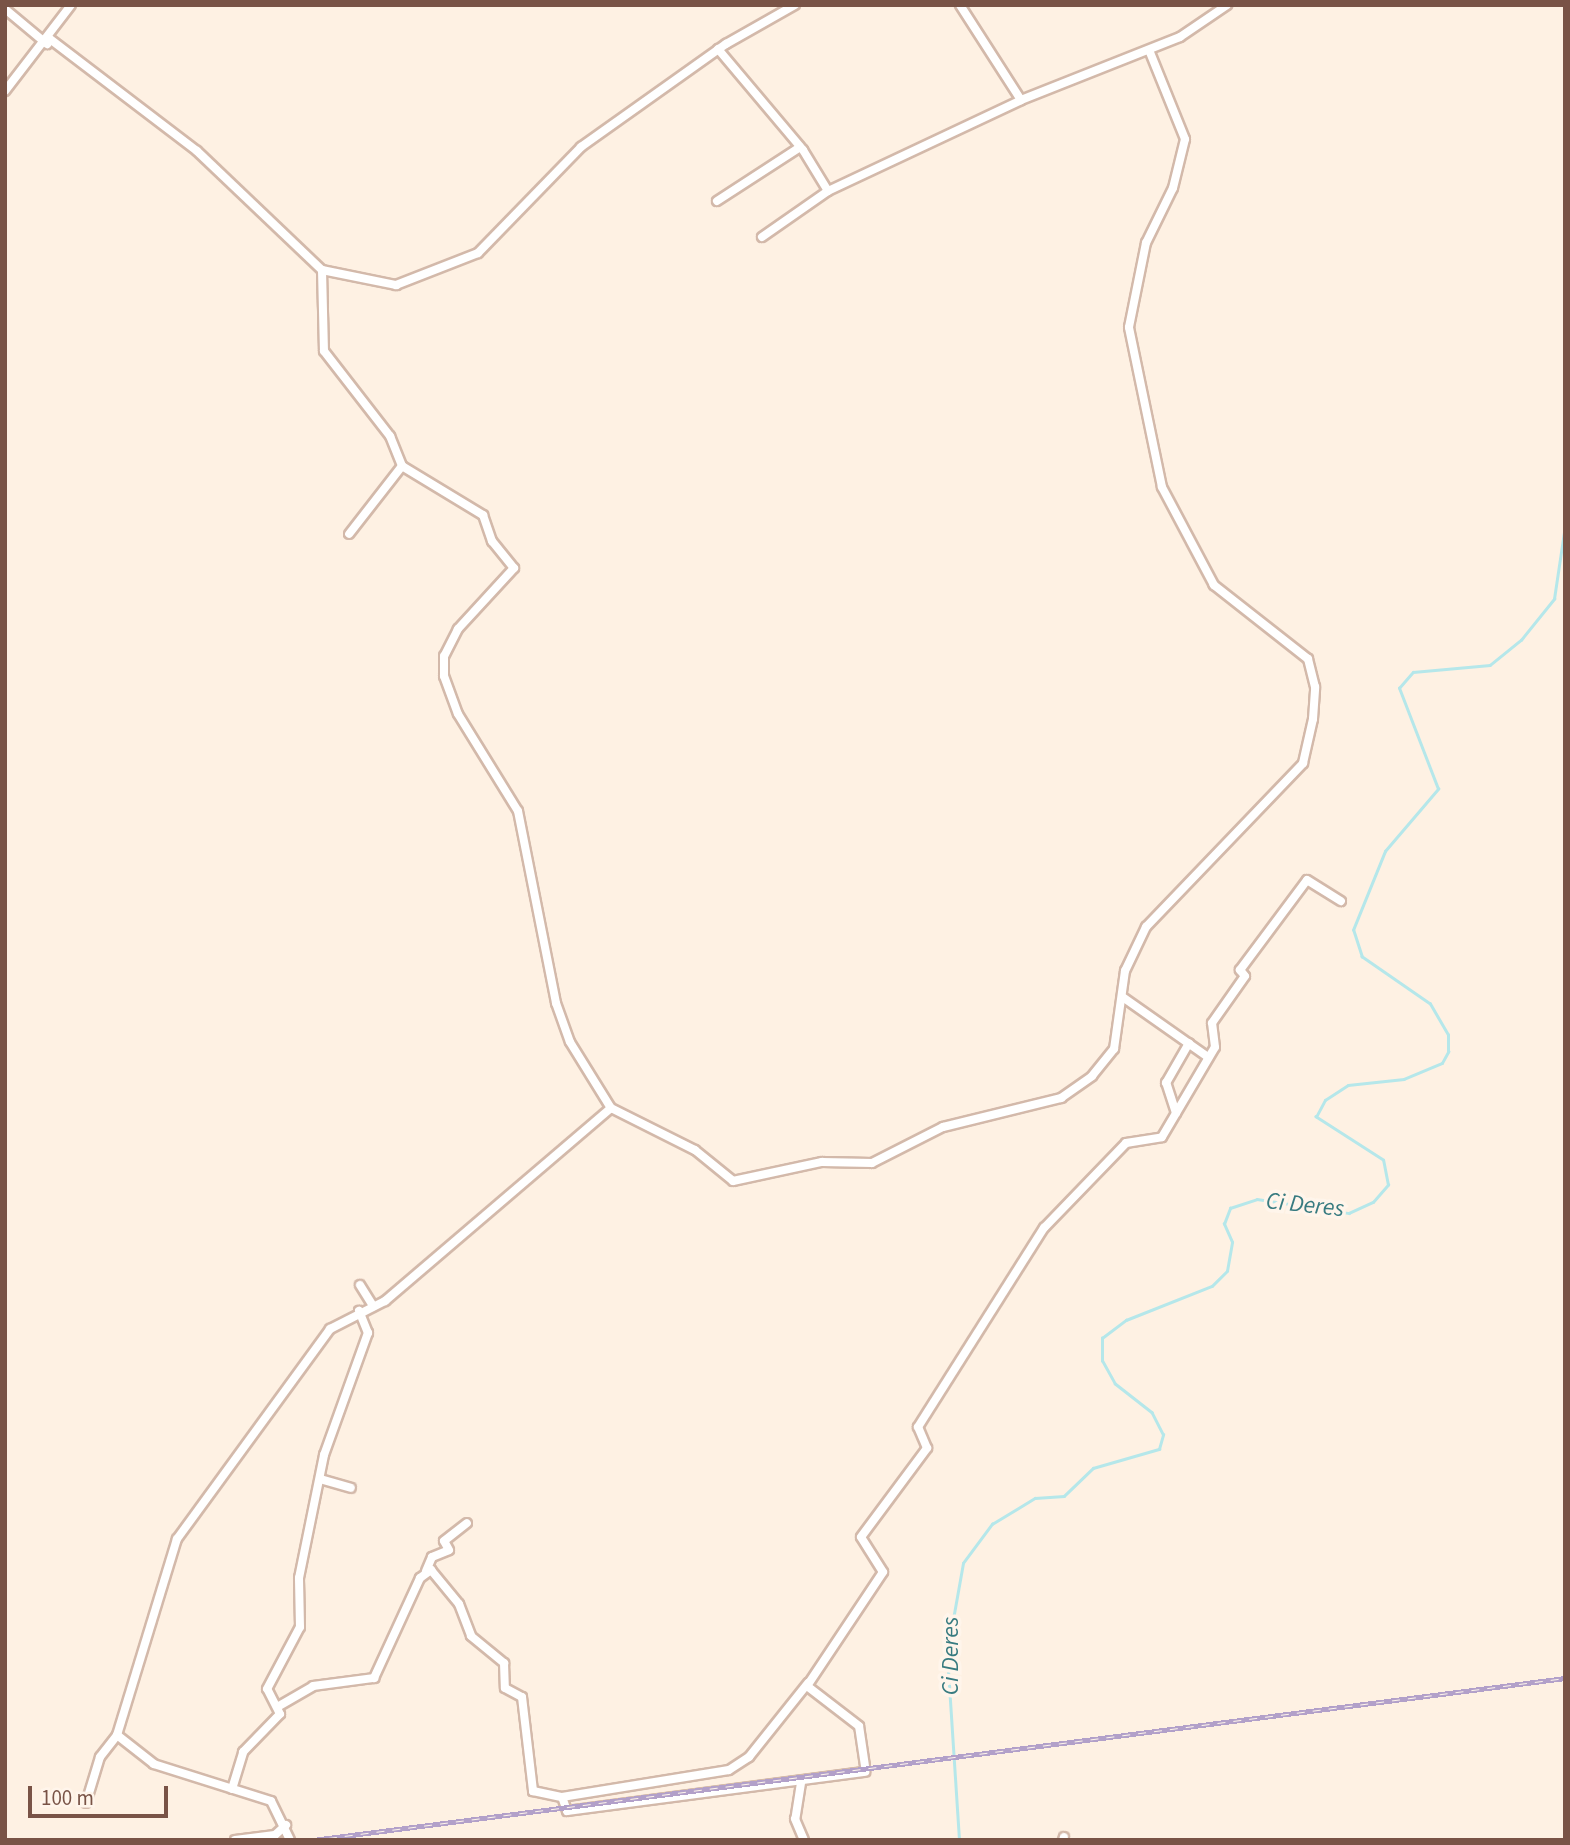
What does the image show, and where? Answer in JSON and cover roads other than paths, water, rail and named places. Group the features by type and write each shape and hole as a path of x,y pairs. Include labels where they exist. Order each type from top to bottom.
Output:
{"street":[{"path":"5,91 49,41 71,5"},
{"path":"5,9 197,151 322,270 397,285 478,253 581,147 718,49 795,5"},
{"path":"960,5 1021,100"},
{"path":"762,237 828,191 1021,100 1195,29 1227,5"},
{"path":"718,49 800,147 828,191"},
{"path":"322,270 324,351 390,436 402,466 481,513 514,568 457,629 444,656 444,676 458,714 518,811 556,1003 570,1042 611,1108 695,1150 733,1181 822,1162 872,1163 943,1126 1049,1103 1079,1088 1114,1049 1124,998 1125,971 1159,909 1308,755 1315,687 1302,651 1214,585 1162,487 1129,327 1142,255 1173,188 1185,139 1149,50"},
{"path":"717,201 800,147"},
{"path":"349,534 402,466"},
{"path":"426,1571 437,1573 470,1635 504,1662 505,1688 522,1697 533,1791 562,1797 729,1770 750,1757 809,1681 883,1572 862,1537 928,1448 918,1427 1042,1231 1126,1143 1162,1137 1215,1046 1212,1023 1245,976 1241,970 1307,880 1340,901"},
{"path":"1124,998 1208,1057"},
{"path":"1176,1113 1166,1083 1189,1043"},
{"path":"86,1803 100,1757 117,1735 177,1539 323,1336 359,1311 373,1306 611,1108"},
{"path":"360,1285 373,1306"},
{"path":"232,1789 243,1752 280,1714 279,1706 267,1689 300,1623 299,1578 331,1429 369,1333 359,1311"},
{"path":"320,1479 351,1488"},
{"path":"279,1706 313,1686 374,1678 432,1557 449,1550 444,1541 467,1524"},
{"path":"562,1797 570,1811 801,1783 864,1769 859,1726 809,1689 809,1681"},
{"path":"117,1735 154,1764 271,1801 286,1825 290,1840"},
{"path":"801,1783 794,1819 804,1840"},
{"path":"235,1840 275,1835 286,1825"}],"waterway":[{"name":"Ci Deres","path":"959,1840 947,1653 963,1563 992,1524 1035,1498 1064,1496 1093,1468 1159,1449 1163,1435 1152,1413 1115,1384 1102,1361 1102,1338 1126,1320 1212,1286 1227,1271 1232,1242 1224,1224 1230,1208 1257,1199 1349,1213 1373,1202 1388,1185 1383,1160 1316,1117 1325,1100 1348,1085 1404,1079 1442,1063 1448,1052 1448,1035 1430,1004 1362,957 1353,930 1385,851 1438,789 1399,688 1413,672 1490,665 1521,640 1554,599 1565,525"}],"railway":[{"path":"313,1840 1565,1678"}]}
